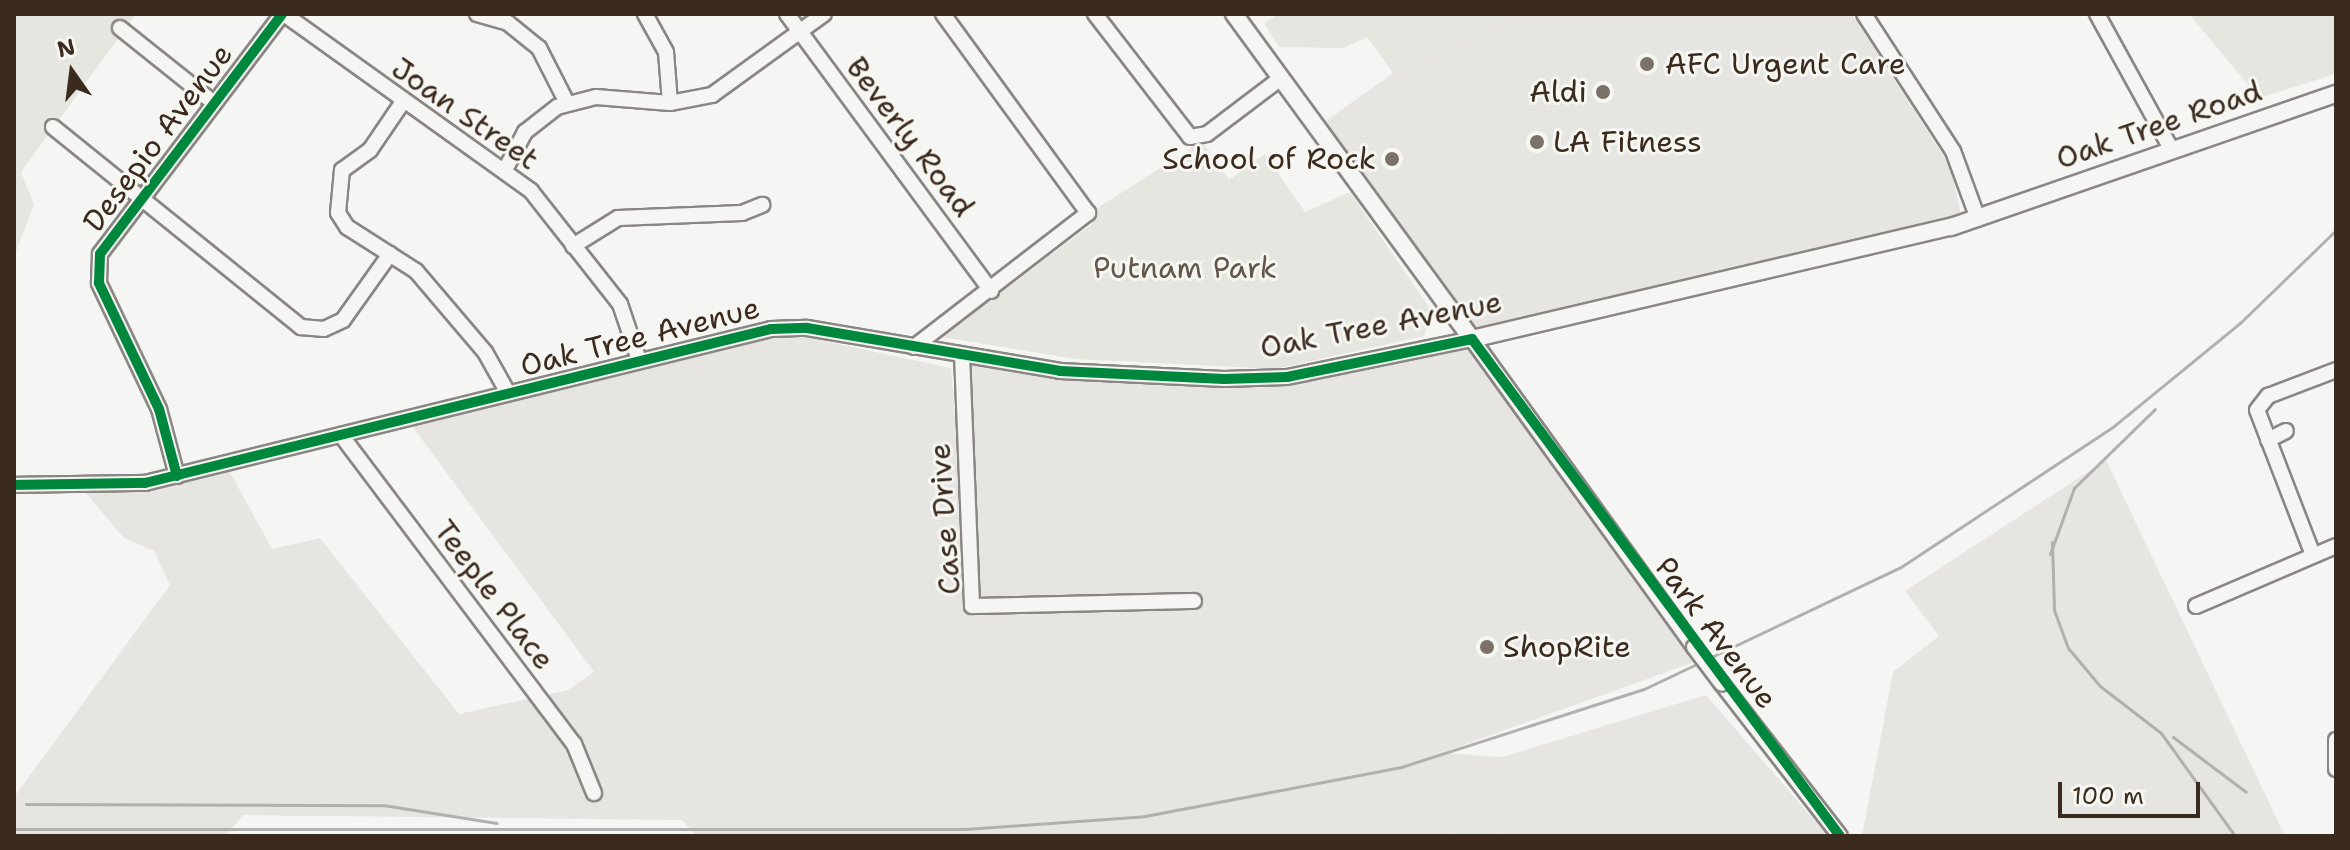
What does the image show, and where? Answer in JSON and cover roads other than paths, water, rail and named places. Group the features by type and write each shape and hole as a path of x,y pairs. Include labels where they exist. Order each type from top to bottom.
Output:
{"main road":[{"name":"Park Avenue","path":"1234,14 1472,339"},
{"name":"Oak Tree Road","path":"2001,211 2170,147 2336,94"},
{"name":"Oak Tree Avenue","path":"1472,339 2001,211"}],"street":[{"name":"Desepio Avenue","path":"177,476 159,409 99,283 105,240 283,14"},
{"name":"Joan Street","path":"283,14 402,103 506,168 620,304 639,360"},
{"path":"477,14 508,23 539,48 567,103"},
{"path":"645,14 666,52 670,103"},
{"name":"Beverly Road","path":"787,14 991,291"},
{"path":"506,168 532,124 567,103 670,103 725,89 824,14"},
{"path":"914,347 1081,225 1088,213 1082,196 943,14"},
{"path":"1095,14 1190,137 1207,134 1281,78"},
{"path":"1864,14 1953,151 1978,219"},
{"path":"2097,14 2170,147"},
{"path":"120,28 214,103"},
{"path":"402,103 370,150 342,170 336,188 347,227 390,254 469,332 508,393"},
{"path":"53,127 137,199 254,283 301,327 343,320 390,254"},
{"path":"573,246 618,218 742,213 762,205"},
{"name":"Oak Tree Avenue","path":"14,485 120,487 177,476 639,360 785,328 1087,373 1258,379 1472,339"},
{"name":"Park Avenue","path":"1472,339 1694,647 1840,836"},
{"name":"Case Drive","path":"962,355 972,606 1194,601"},
{"path":"2313,555 2257,414 2261,401 2336,370"},
{"path":"2268,440 2286,431"},
{"name":"Teeple Place","path":"341,435 574,744 594,793"},
{"path":"2196,606 2336,546"},
{"path":"2336,740 2336,769"}],"railway":[{"path":"14,829 965,829 1145,816 1401,767 1644,689 1901,567 2114,426 2240,323 2336,230"},
{"path":"2050,554 2074,488 2155,409"},
{"path":"2052,542 2054,610 2068,648 2100,686 2161,733 2235,836"},
{"path":"2173,737 2246,792"},
{"path":"26,804 383,805 497,823"}],"place":[{"name":"AFC Urgent Care","path":"1647,64"},
{"name":"Aldi","path":"1603,92"},
{"name":"LA Fitness","path":"1537,142"},
{"name":"School of Rock","path":"1392,159"},
{"name":"ShopRite","path":"1487,647"}],"park label":[{"name":"Putnam Park","path":"1185,268"}]}
